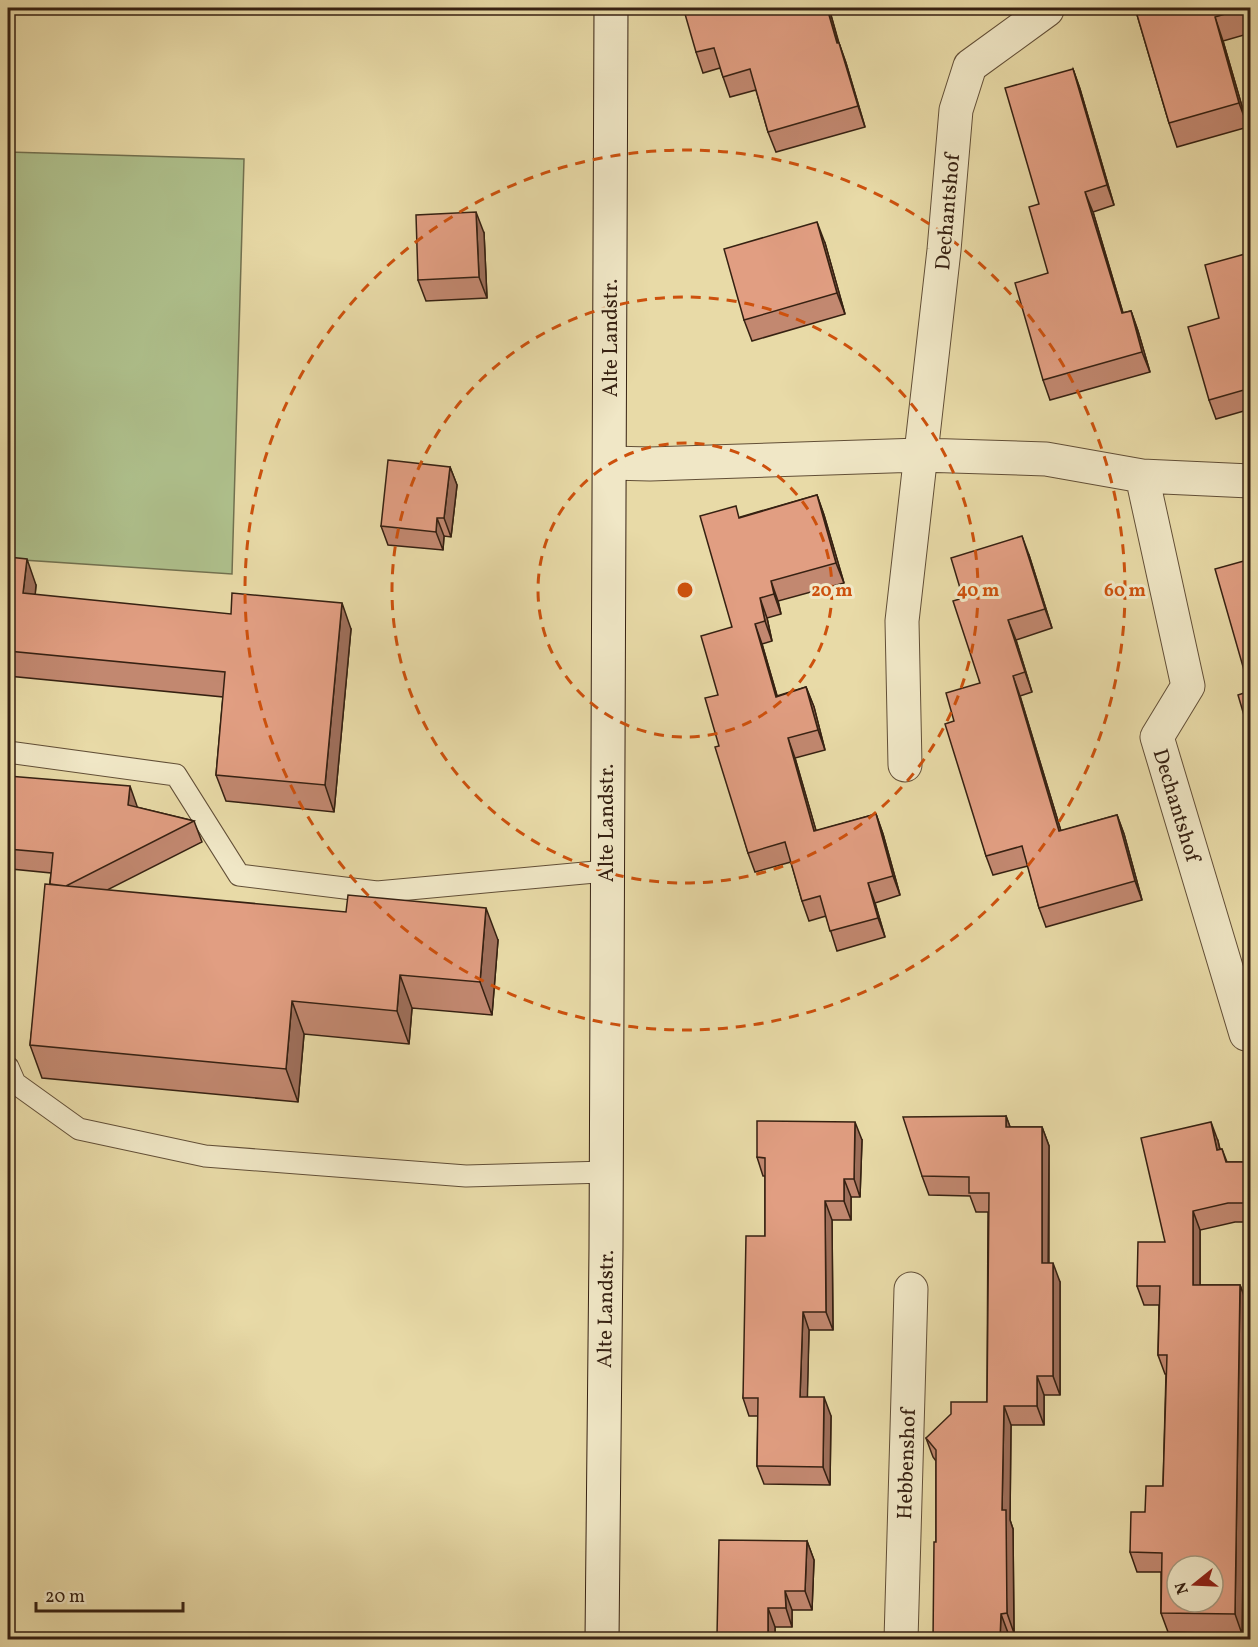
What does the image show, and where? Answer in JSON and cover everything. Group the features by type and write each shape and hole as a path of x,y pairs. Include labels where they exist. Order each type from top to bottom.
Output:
{"street":[{"name":"Alte Landstr.","path":"602,1640 611,8"},
{"name":"Dechantshof","path":"905,765 902,621 944,250 956,110 970,66 1047,10"},
{"path":"610,463 650,464 920,455 1046,459 1142,476 1251,481"},
{"name":"Dechantshof","path":"1142,476 1188,686 1157,737 1246,1034"},
{"name":"Hebbenshof","path":"901,1640 911,1289"}],"lane":[{"path":"8,752 176,775 238,875 377,891 606,871"},
{"path":"8,1067 15,1083 79,1129 206,1156 466,1176 606,1172"}],"green space":[{"path":"8,152 244,159 232,574 8,559"}],"building":[{"path":"707,8 827,8 858,106 768,132 750,69 723,77 714,48 696,52 685,14"},
{"path":"1135,8 1245,8 1215,17 1239,103 1169,123"},
{"path":"1073,69 1107,185 1085,192 1122,313 1131,311 1142,352 1043,380 1015,283 1048,273 1029,207 1039,204 1005,88"},
{"path":"476,212 479,277 418,280 416,215"},
{"path":"817,222 837,293 744,320 724,249"},
{"path":"1245,254 1251,271 1251,388 1209,400 1188,327 1219,318 1205,265"},
{"path":"388,460 450,467 444,518 437,518 436,532 381,526"},
{"path":"817,495 836,563 771,581 774,594 760,598 765,621 755,624 776,697 806,687 818,730 788,738 814,831 876,814 893,876 868,883 878,918 830,931 820,896 802,901 785,842 748,853 715,747 719,746 705,698 718,695 701,636 732,627 700,516 736,506 739,518"},
{"path":"1022,536 1045,609 1008,620 1025,672 1013,676 1059,831 1117,815 1135,881 1039,908 1022,846 986,856 945,724 954,721 946,693 980,683 953,601 963,598 951,558"},
{"path":"8,557 27,559 23,593 231,614 232,593 342,603 325,785 216,775 225,672 8,651"},
{"path":"1251,559 1251,739 1238,695 1250,691 1215,569"},
{"path":"8,776 130,786 128,805 194,821 66,886 50,884 53,853 8,849"},
{"path":"45,884 346,912 348,895 486,908 480,982 400,975 397,1011 292,1001 286,1069 30,1045"},
{"path":"1006,1116 1006,1127 1042,1127 1042,1263 1053,1263 1053,1376 1037,1376 1037,1406 1004,1406 1002,1510 1006,1510 1007,1613 1001,1614 1000,1640 933,1640 936,1450 926,1438 951,1414 951,1402 987,1402 989,1193 969,1193 969,1177 922,1176 903,1117"},
{"path":"757,1121 855,1122 854,1179 844,1179 844,1201 825,1201 826,1312 803,1312 800,1397 824,1397 823,1467 757,1466 758,1398 743,1398 746,1236 765,1236 765,1158 757,1157"},
{"path":"1211,1122 1217,1150 1222,1149 1226,1162 1251,1162 1251,1203 1228,1203 1193,1211 1193,1285 1240,1285 1235,1614 1225,1614 1225,1554 1165,1554 1165,1613 1161,1613 1162,1553 1130,1552 1131,1512 1145,1512 1146,1486 1163,1486 1167,1355 1158,1355 1160,1286 1137,1286 1138,1242 1165,1242 1141,1138"},
{"path":"719,1540 807,1541 805,1591 785,1591 786,1608 768,1608 768,1636 717,1635"}]}
